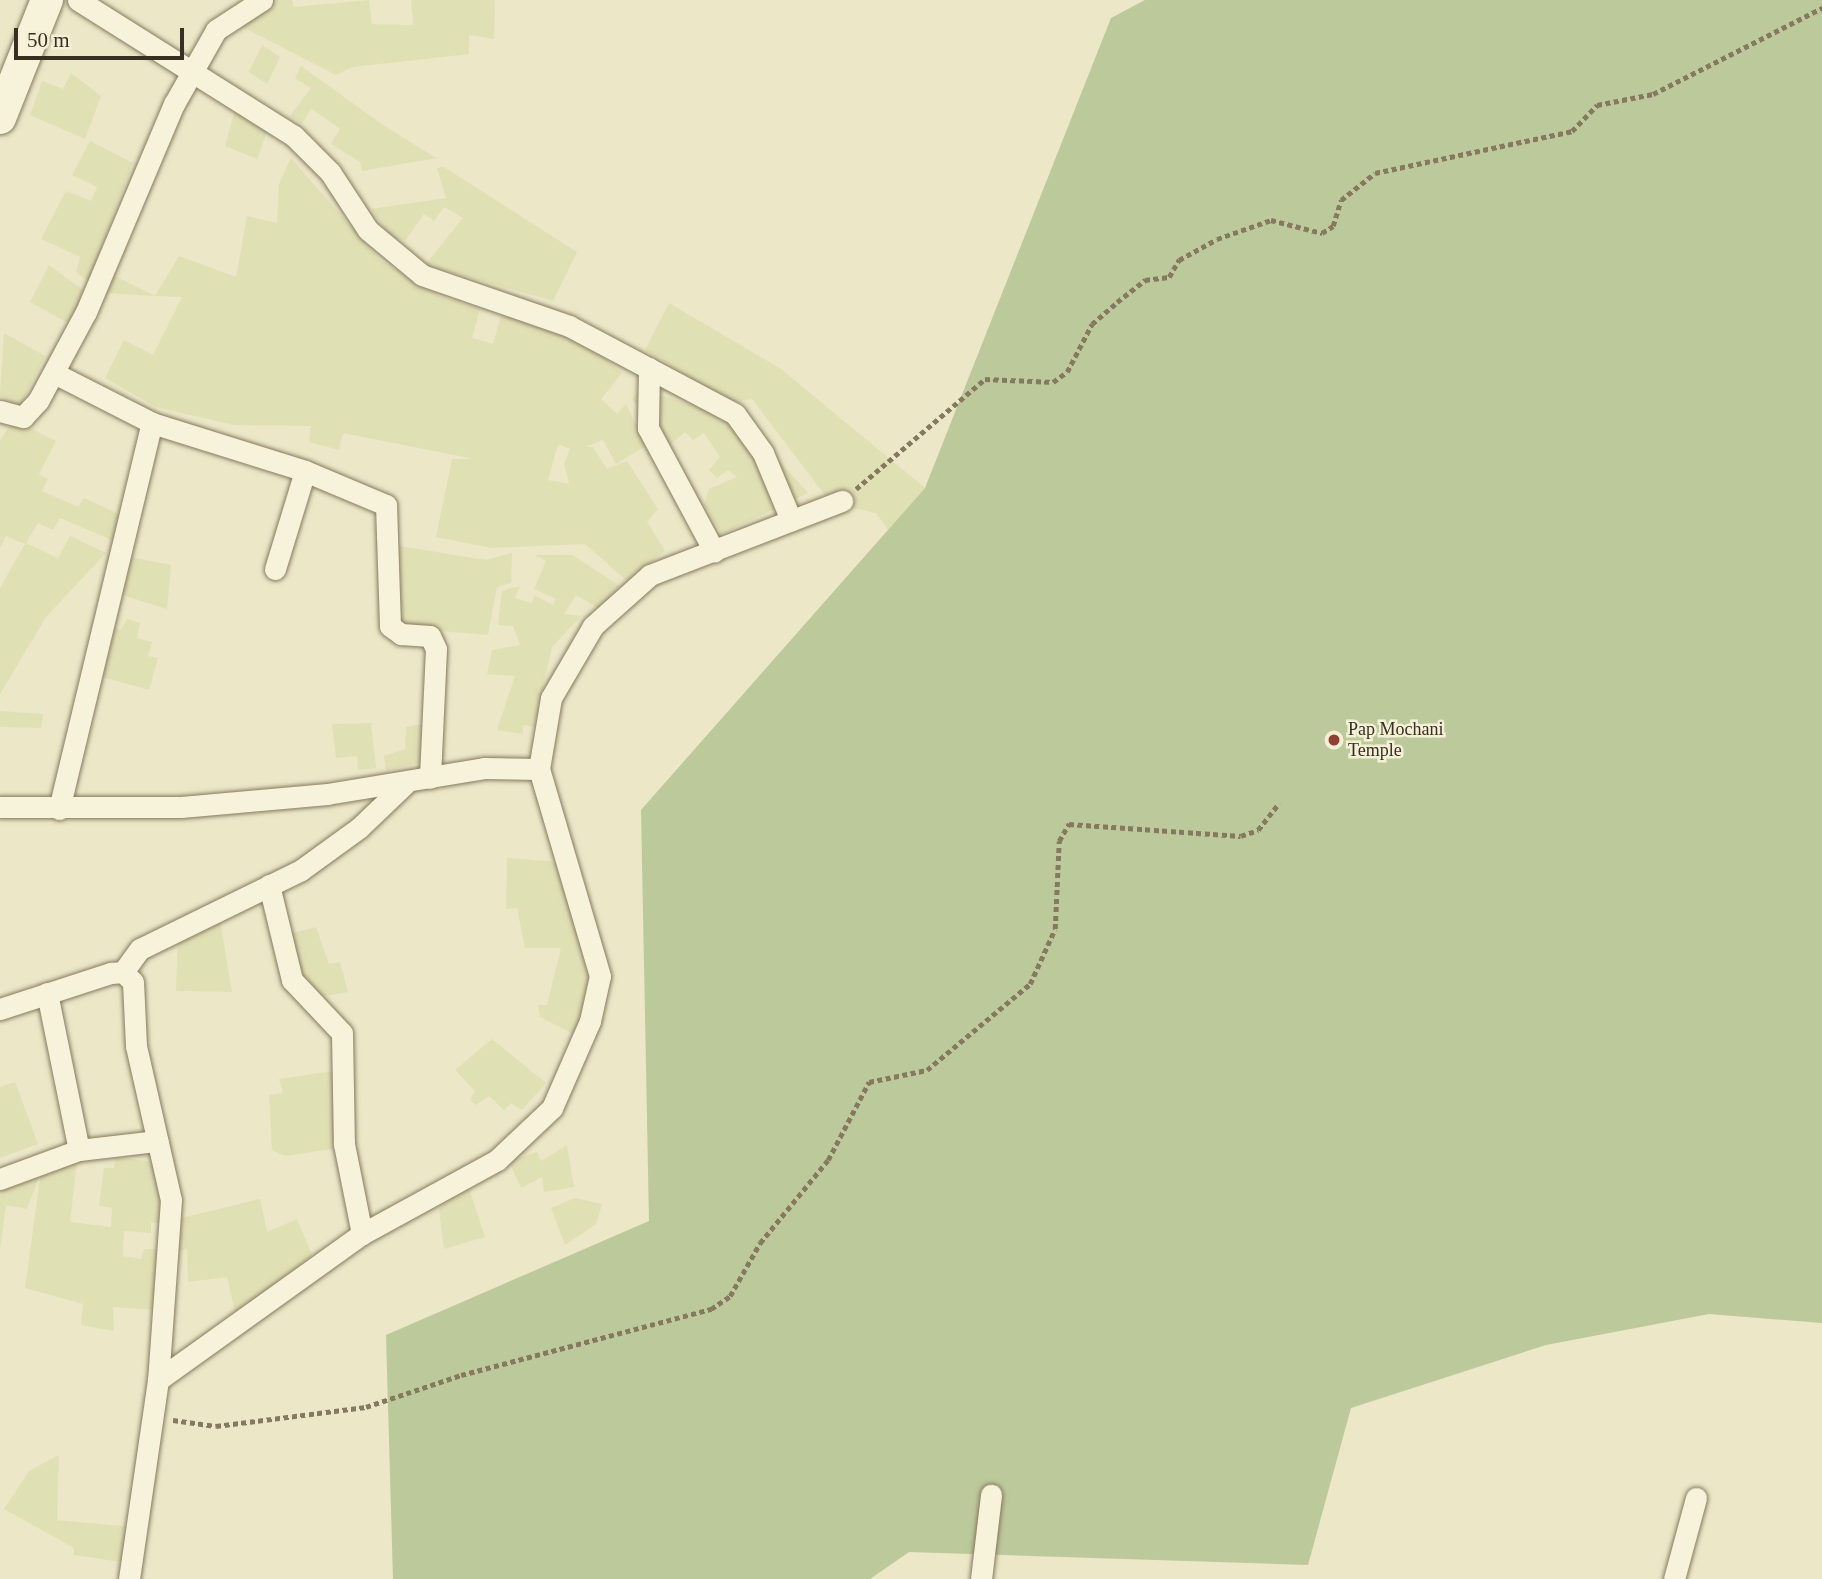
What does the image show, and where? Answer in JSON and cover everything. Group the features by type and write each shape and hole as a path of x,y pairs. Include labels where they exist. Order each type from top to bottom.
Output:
{"main road":[{"path":"0,118 47,0"}],"street":[{"path":"78,0 294,135 391,255 458,291 569,326 735,414 763,453 791,520"},
{"path":"0,411 23,417 54,373 86,312 150,152 192,73 227,18 262,0"},
{"path":"649,368 648,428 714,551"},
{"path":"54,373 152,423 305,471 377,497 389,512 390,626 401,634 429,636 436,649 430,778"},
{"path":"59,809 152,423"},
{"path":"275,569 305,471"},
{"path":"158,1380 362,1234 497,1160 552,1108 590,1021 600,976 594,939 539,769 551,698 593,626 650,575 842,501"},
{"path":"0,807 181,807 407,782 484,768 539,769"},
{"path":"0,1009 123,972 140,949 269,885 359,828 407,782"},
{"path":"269,885 292,980 342,1033 344,1144 362,1234"},
{"path":"123,972 133,982 136,1046 170,1200 158,1380 130,1579"},
{"path":"47,993 79,1150"},
{"path":"0,1179 79,1150 157,1141"},
{"path":"981,1579 991,1494"},
{"path":"1674,1579 1696,1498"}],"path":[{"path":"842,501 985,379 1053,382 1067,372 1092,324 1117,302 1145,280 1169,277 1179,260 1217,239 1271,220 1322,233 1334,226 1341,200 1375,173 1572,131 1597,105 1653,94 1822,8"},
{"path":"153,1417 216,1426 366,1407 461,1375 711,1309 730,1296 760,1243 828,1160 869,1082 927,1070 1030,984 1055,929 1059,841 1069,824 1241,836 1258,830 1279,803"}],"green space":[{"path":"271,0 292,0 294,7 369,0 372,24 413,25 411,0 495,0 494,39 469,35 469,54 352,67 336,75 229,20"},
{"path":"1145,0 1822,0 1822,1323 1709,1314 1546,1345 1351,1408 1308,1565 909,1552 870,1579 393,1579 386,1335 649,1221 641,810 925,488 1111,18"},
{"path":"262,45 280,57 267,84 249,72"},
{"path":"301,66 383,125 436,158 362,171 360,162 331,144 340,129 311,108 302,124 290,116 311,88 295,78"},
{"path":"71,73 101,96 85,139 30,115 42,81 63,89"},
{"path":"236,107 270,124 257,159 225,146"},
{"path":"90,141 133,163 89,281 76,273 80,257 41,239 66,191 91,201 97,187 72,175"},
{"path":"291,158 380,260 439,296 480,309 472,338 493,344 501,316 530,321 587,343 622,373 601,399 617,414 626,404 646,446 616,464 603,440 585,447 593,447 607,469 627,461 658,509 647,522 665,551 627,581 585,544 492,548 436,537 452,459 474,459 343,433 339,450 309,442 311,426 233,425 156,407 105,378 124,340 153,355 182,297 155,296 179,256 236,277 247,216 277,223 279,184","holes":["558,444 570,449 564,464 569,484 548,480"]},
{"path":"444,167 577,252 553,301 425,265 463,218 444,207 434,221 424,214 405,241 389,235 371,209 446,198 437,168"},
{"path":"49,265 84,291 68,323 30,302"},
{"path":"109,273 155,296 103,293"},
{"path":"669,303 781,369 925,488 888,530 876,513 831,503 752,399 731,403 645,350"},
{"path":"4,333 45,356 20,406 0,396"},
{"path":"640,389 729,416 755,434 808,493 722,534 704,505 709,489 737,477 728,470 717,478 709,470 720,457 704,433 693,440 685,432 668,447 632,399"},
{"path":"13,420 56,441 39,474 48,479 42,491 78,507 84,498 121,515 114,541 60,518 53,530 38,523 26,543 58,558 70,536 106,553 46,617 0,694 0,588 25,544 6,536 0,548 0,441"},
{"path":"393,545 486,560 512,553 511,583 497,587 488,635 441,631 403,638"},
{"path":"535,555 572,555 620,586 598,608 576,595 564,614 581,616 552,647 534,727 523,725 523,734 497,730 515,676 487,674 492,650 520,645 513,626 498,625 502,591 520,586 515,598 532,603 534,595 553,605 556,599 534,589 546,561"},
{"path":"126,556 171,565 167,609 116,593"},
{"path":"127,619 140,623 137,638 152,642 148,656 158,658 149,690 95,675 105,624 121,630"},
{"path":"0,711 43,714 41,728 0,727"},
{"path":"371,723 376,768 358,770 357,756 336,758 332,724"},
{"path":"428,723 422,762 386,771 384,756 405,749 406,727"},
{"path":"507,858 558,862 590,977 576,1035 540,1017 538,1005 547,1005 561,948 525,948 517,908 506,909"},
{"path":"220,921 232,992 176,991 178,940"},
{"path":"316,927 329,964 340,962 348,992 301,1000 286,935"},
{"path":"492,1039 546,1083 522,1110 511,1103 504,1110 489,1096 476,1105 470,1100 475,1091 455,1070"},
{"path":"347,1069 338,1148 285,1156 272,1150 269,1095 283,1093 279,1079"},
{"path":"15,1082 38,1144 0,1158 0,1087"},
{"path":"567,1145 574,1187 544,1192 542,1177 521,1188 509,1161 537,1152 541,1161"},
{"path":"78,1151 70,1222 111,1227 112,1208 99,1206 104,1168 114,1168 115,1157 147,1161 161,1174 160,1223 151,1222 151,1233 124,1231 123,1256 141,1259 144,1249 157,1249 155,1310 113,1307 114,1331 81,1325 83,1304 25,1288 41,1171 27,1209 6,1205 0,1250 0,1179"},
{"path":"468,1185 485,1237 444,1249 439,1209"},
{"path":"575,1198 602,1204 596,1224 565,1245 551,1208"},
{"path":"260,1199 267,1232 297,1219 312,1255 236,1316 227,1277 188,1282 187,1249 177,1251 181,1218"},
{"path":"59,1455 57,1520 132,1527 128,1563 74,1555 74,1548 4,1509 29,1471"}],"place":[{"name":"Pap Mochani Temple","path":"1334,740"}]}
